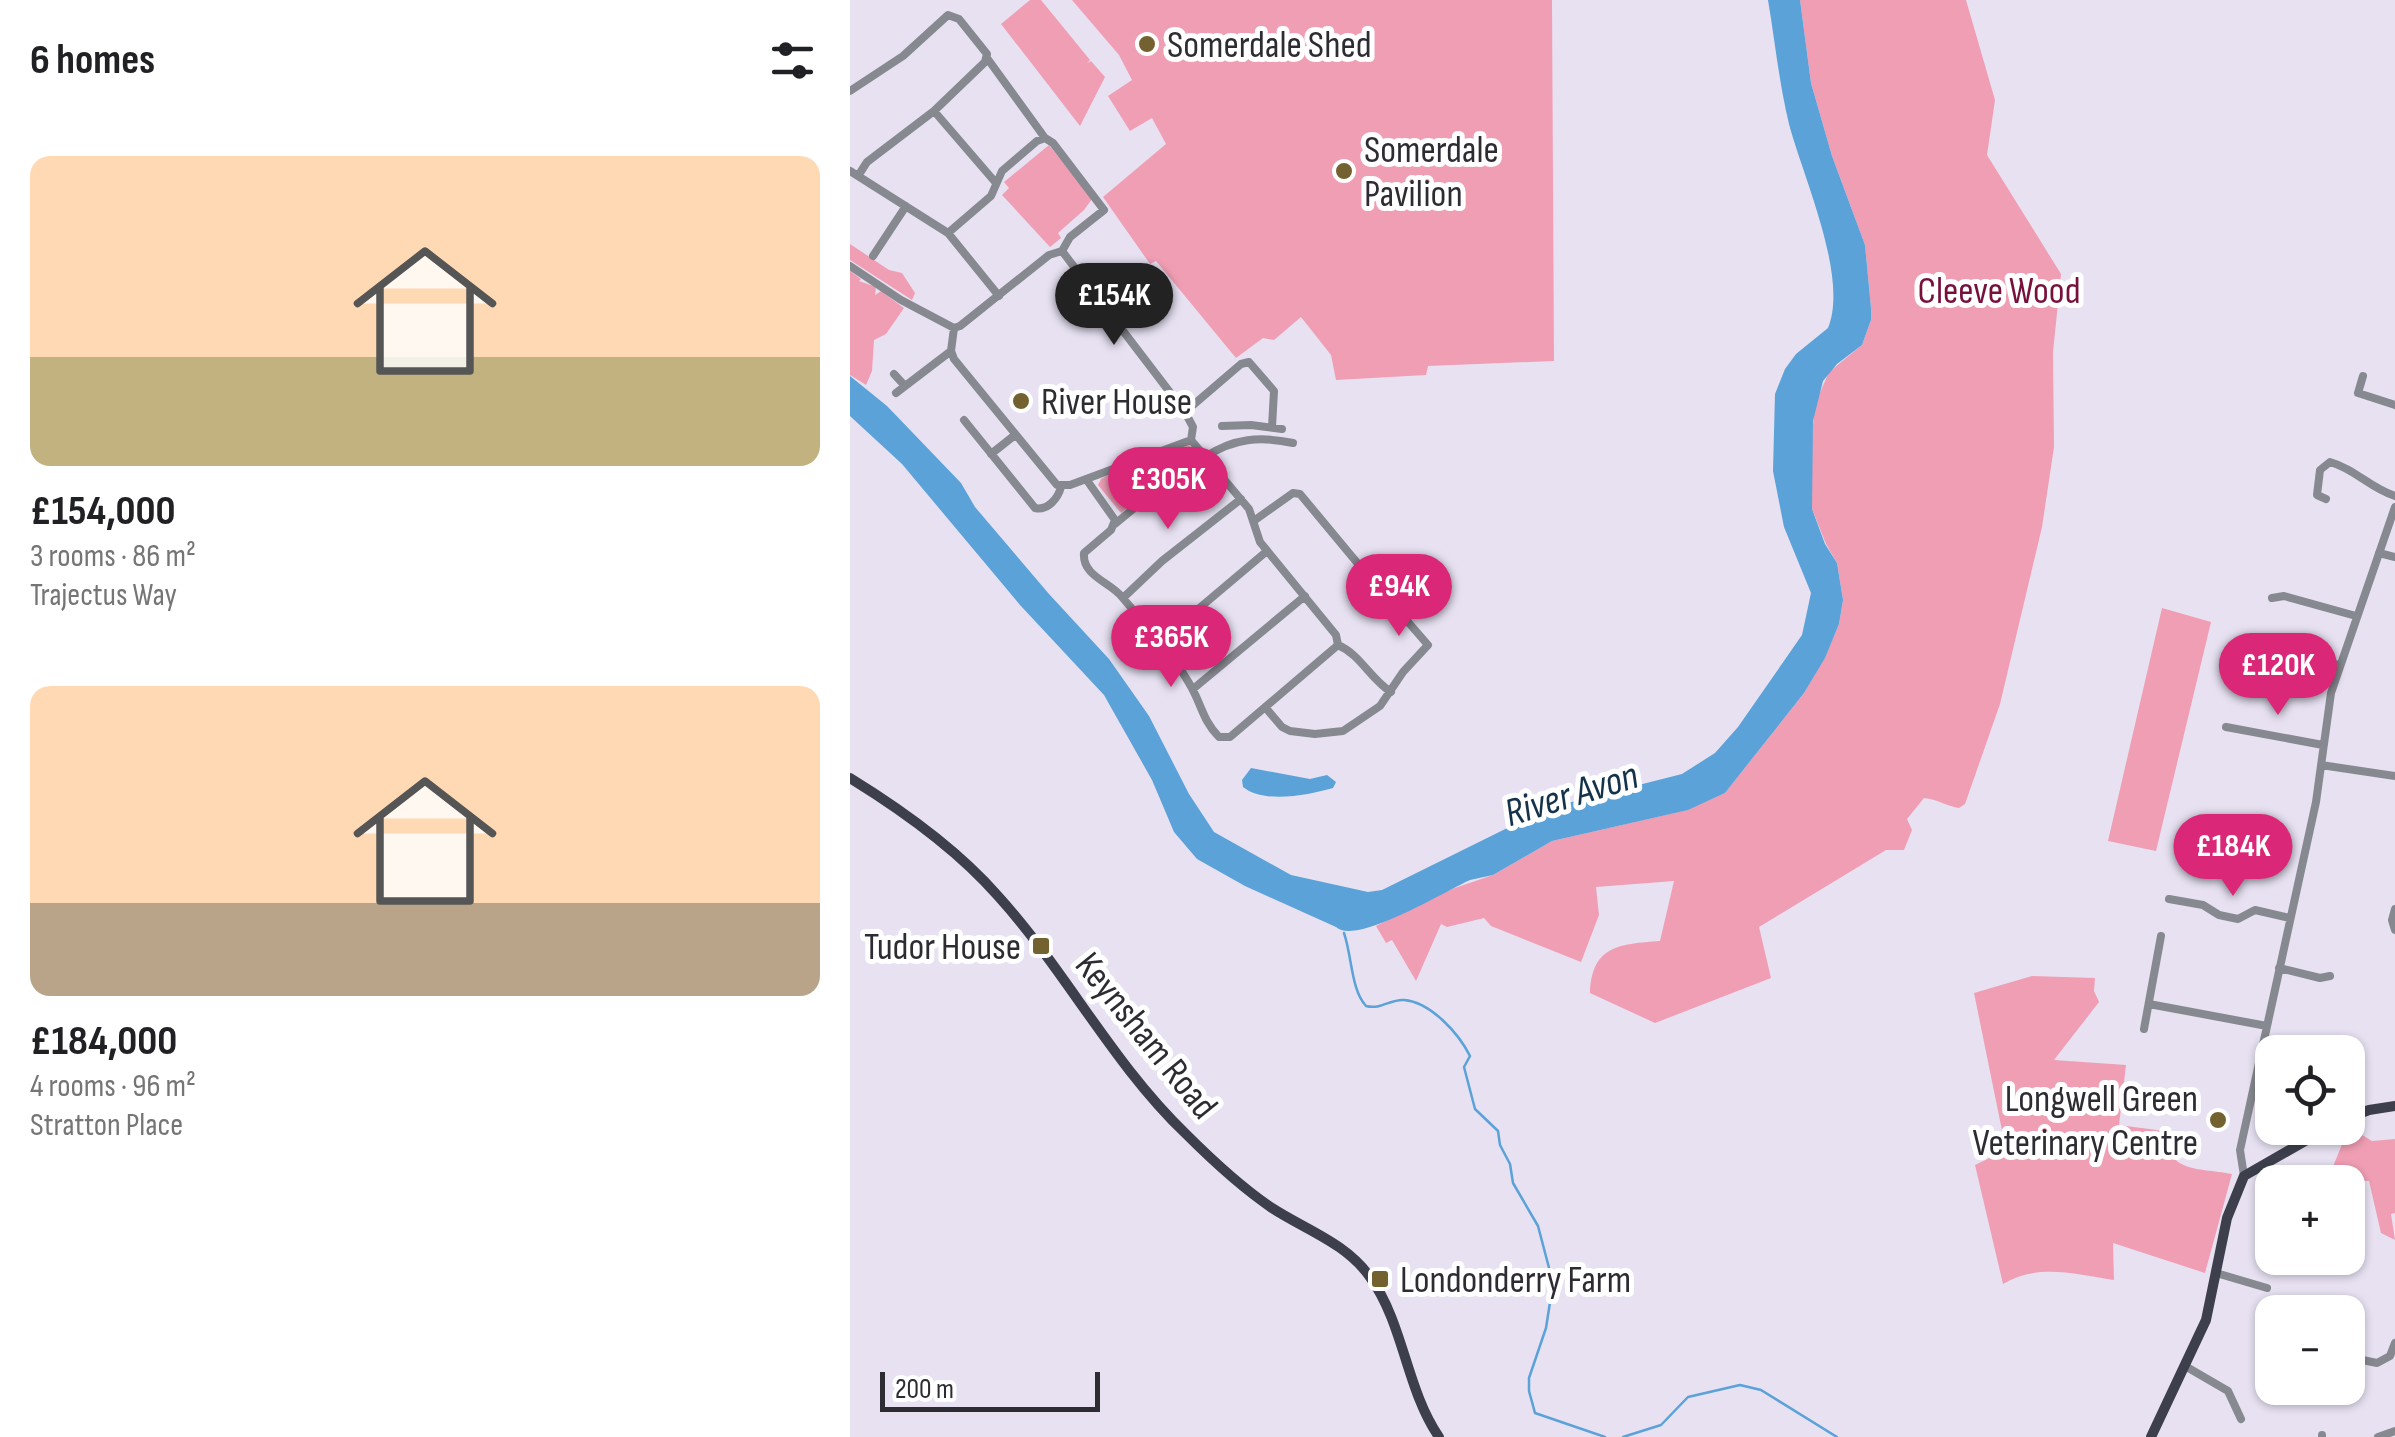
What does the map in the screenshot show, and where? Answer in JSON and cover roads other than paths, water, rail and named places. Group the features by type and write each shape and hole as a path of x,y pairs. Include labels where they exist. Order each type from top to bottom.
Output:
{"main road":[{"name":"Keynsham Road","path":"850,778 970,867 999,896 1135,1080 1190,1138 1265,1203 1341,1247 1360,1263 1380,1293 1420,1404 1439,1437"},
{"path":"2365,1114 2395,1106"},
{"path":"2151,1437 2206,1320 2231,1202 2244,1176 2298,1145"}],"street":[{"path":"850,91 903,56 948,14 958,19 985,50 1045,138 1053,142 1104,210 1070,237 1062,252"},
{"path":"987,58 934,110 854,174 948,233 999,296"},
{"path":"934,110 996,184"},
{"path":"948,233 991,196 1002,171 1045,138"},
{"path":"873,256 906,206"},
{"path":"1062,252 1049,254 954,328 951,351 1053,482 1062,487"},
{"path":"1062,252 1185,412 1192,427 1191,440 1241,499 1255,520 1257,536 1267,551 1336,635 1338,645 1354,654 1380,686 1391,692"},
{"path":"850,266 901,300 954,328"},
{"path":"896,393 951,351"},
{"path":"1185,412 1241,364 1249,362 1274,391 1277,428 1222,426"},
{"path":"894,374 905,386"},
{"path":"2354,404 2363,376"},
{"path":"2358,392 2395,405"},
{"path":"964,420 1038,509 1056,498 1062,487 1191,440"},
{"path":"991,454 1015,435"},
{"path":"1293,443 1266,438 1241,440 1203,455 1114,524 1088,548 1083,558 1099,580 1123,598 1193,689 1202,717 1219,737 1230,737 1338,645"},
{"path":"2317,497 2320,470 2330,462 2352,470 2372,487 2395,496"},
{"path":"1086,479 1114,517 1114,524"},
{"path":"1255,520 1294,493 1300,494 1359,565"},
{"path":"1123,598 1241,499"},
{"path":"2244,1176 2240,1150 2316,802 2331,693 2395,507"},
{"path":"1158,643 1267,551"},
{"path":"2379,552 2395,558"},
{"path":"1265,706 1286,729 1332,734 1367,718 1391,692 1428,645 1375,584"},
{"path":"1193,689 1304,596"},
{"path":"2272,598 2284,596 2356,616"},
{"path":"2238,646 2290,652 2339,665"},
{"path":"2226,727 2324,745"},
{"path":"2321,765 2395,776"},
{"path":"2168,898 2203,905 2219,915 2238,919 2255,910 2290,918"},
{"path":"2395,909 2395,930"},
{"path":"2144,1029 2162,936"},
{"path":"2278,968 2323,980"},
{"path":"2149,1004 2267,1026"},
{"path":"2216,1273 2267,1288"},
{"path":"2365,1363 2381,1362 2390,1356 2395,1343"},
{"path":"2186,1366 2220,1383 2242,1408 2242,1419"},
{"path":"2378,1437 2395,1430"}],"water":[{"path":"1768,0 1800,0 1811,83 1832,156 1865,245 1871,308 1862,345 1823,381 1813,421 1812,509 1837,563 1843,600 1839,624 1825,658 1804,693 1725,793 1688,810 1552,841 1493,875 1470,880 1401,915 1362,929 1346,931 1336,927 1245,886 1197,859 1174,832 1152,780 1104,695 1020,605 902,464 850,416 850,376 887,406 961,483 975,507 1109,659 1149,716 1189,794 1214,832 1291,875 1368,892 1382,890 1548,808 1682,774 1715,753 1738,727 1802,635 1811,593 1784,527 1773,471 1775,394 1796,354 1828,328 1833,282 1822,227 1789,124"},
{"path":"1251,768 1310,779 1327,775 1336,782 1333,788 1311,793 1262,795 1243,787 1242,780"}],"waterway":[{"path":"1344,933 1355,982 1366,1006 1404,1000 1424,1006 1451,1029 1470,1056 1464,1067 1475,1109 1498,1131 1513,1183 1538,1226 1553,1283 1546,1328 1529,1378 1535,1413 1605,1437"},
{"path":"1623,1437 1661,1425 1688,1397 1740,1385 1761,1390 1837,1437"}],"place":[{"name":"Somerdale Shed","path":"1147,44"},
{"name":"Somerdale Pavilion","path":"1344,171"},
{"name":"River House","path":"1021,401"},
{"name":"Tudor House","path":"1041,946"},
{"name":"Longwell Green Veterinary Centre","path":"2218,1120"},
{"name":"Londonderry Farm","path":"1380,1279"}],"park label":[{"name":"Cleeve Wood","path":"1999,290"}],"water label":[{"name":"River Avon","path":"1571,793"}]}
